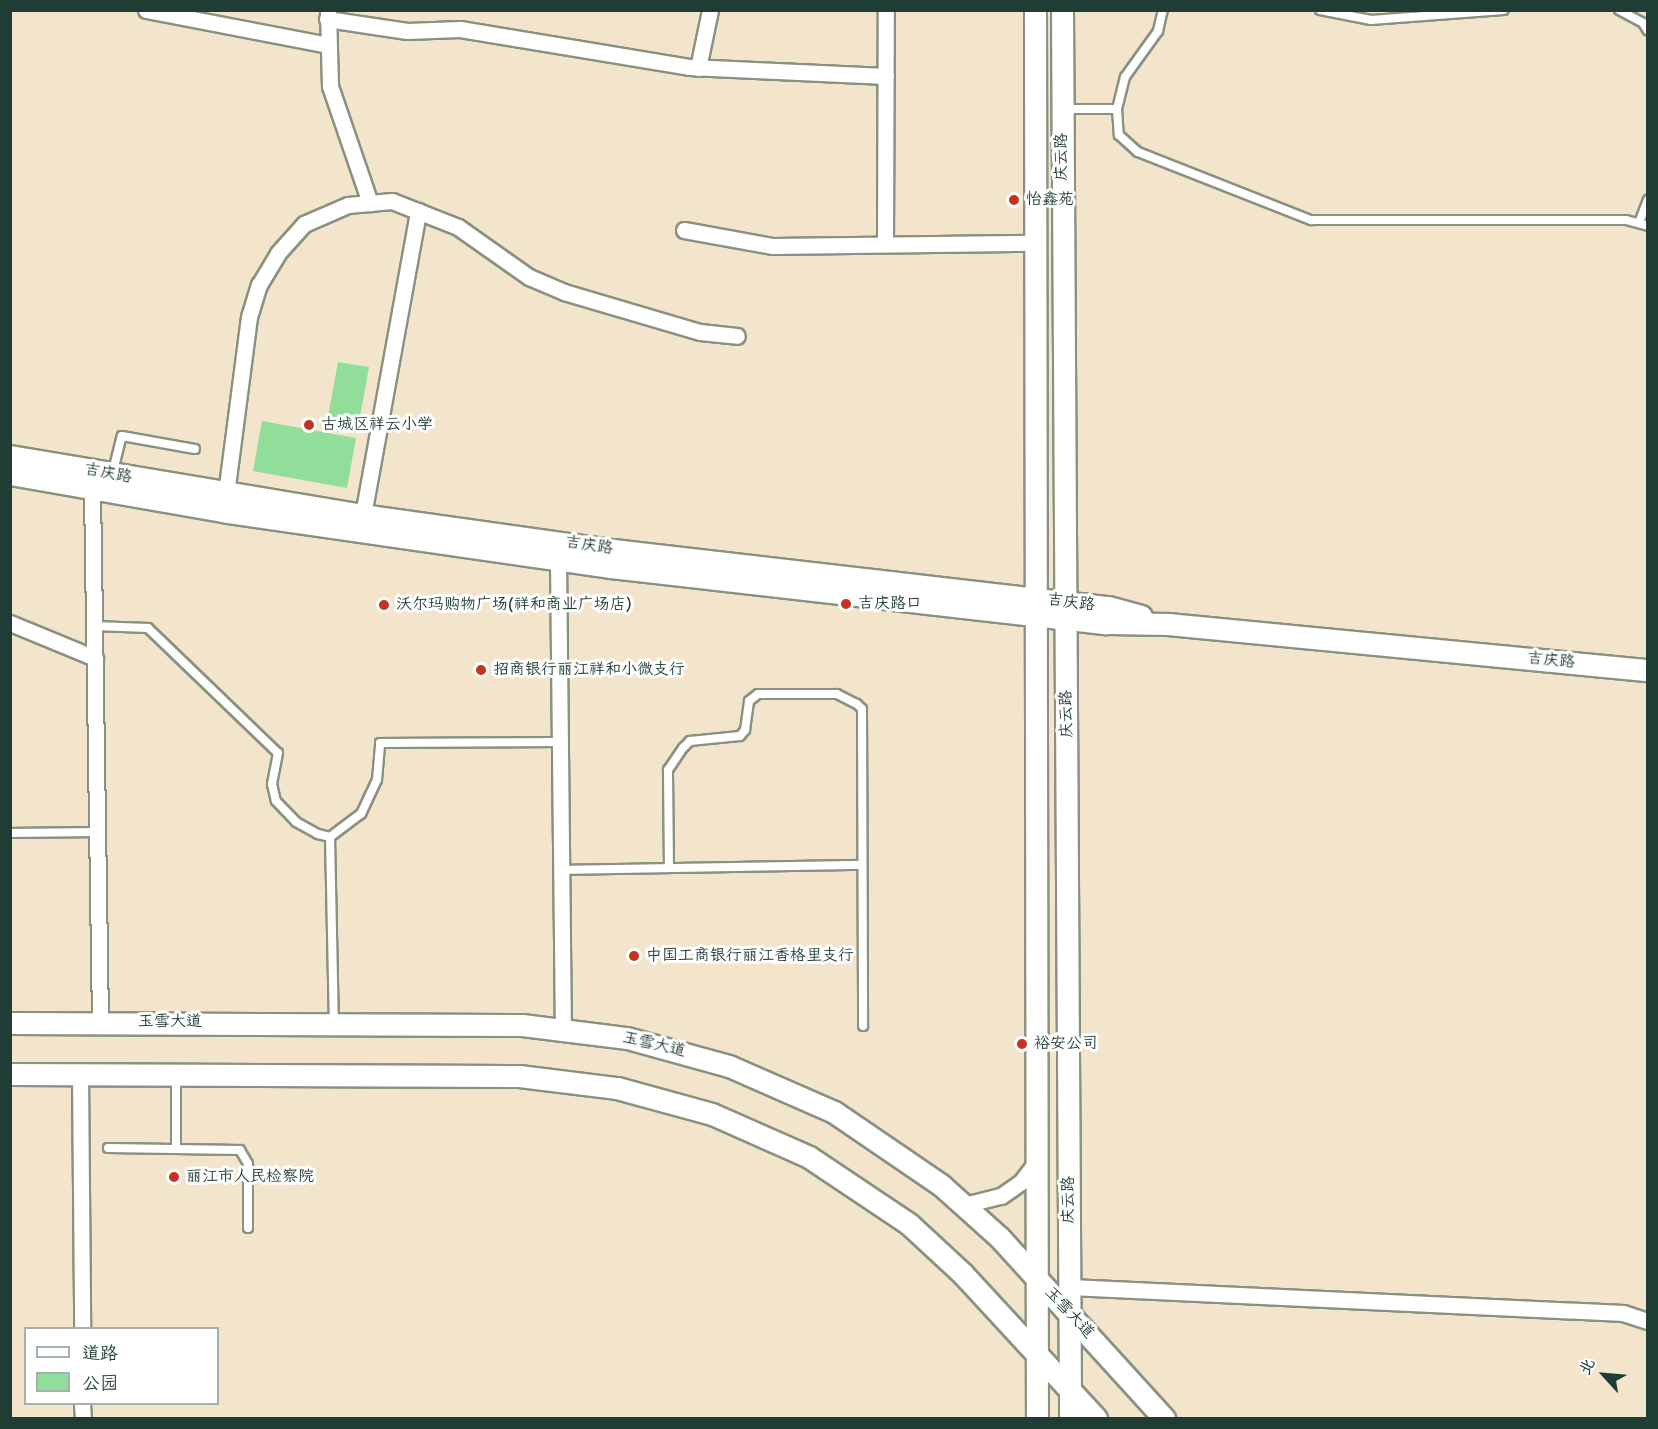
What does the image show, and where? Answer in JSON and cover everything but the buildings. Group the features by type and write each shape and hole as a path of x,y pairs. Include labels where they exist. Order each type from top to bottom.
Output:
{"main road":[{"name":"庆云路","path":"1035,10 1038,1419"},
{"name":"庆云路","path":"1062,10 1070,1419"},
{"name":"吉庆路","path":"10,456 112,475 363,515 1036,607"},
{"name":"吉庆路","path":"10,474 314,525 558,559 1066,610 1168,624 1647,670"},
{"name":"玉雪大道","path":"10,1023 334,1022 563,1028 684,1052 798,1094 893,1149 964,1204 1037,1278 1164,1419"},
{"path":"10,1074 519,1076 617,1088 712,1114 809,1157 887,1207 963,1274 1096,1419"}],"street":[{"path":"146,10 328,45"},
{"path":"698,68 711,10"},
{"path":"885,244 886,10"},
{"path":"370,203 330,86 327,15 407,31 460,29 698,68 886,76"},
{"path":"226,494 249,318 259,285 278,253 304,224 326,212 392,201 458,227 529,277 564,292 700,332 737,336"},
{"path":"363,515 402,281 418,211"},
{"path":"684,230 772,246 1036,243"},
{"path":"92,489 100,1023"},
{"path":"558,559 563,1028"},
{"path":"10,624 95,658"},
{"path":"80,1074 82,1327"},
{"path":"964,1204 1001,1196 1022,1182 1036,1162"},
{"path":"1070,1287 1623,1313 1647,1321"}],"lane":[{"path":"1163,10 1158,31 1125,77 1117,109 1119,135 1138,152 1311,220 1639,223 1647,226"},
{"path":"1320,10 1371,20 1504,10"},
{"path":"1619,10 1643,23 1647,31"},
{"path":"1062,109 1117,109"},
{"path":"1639,223 1647,200"},
{"path":"112,475 122,436 195,449"},
{"path":"94,626 148,628 279,753 272,784 282,809 306,829 330,837"},
{"path":"669,868 668,770 690,741 740,736 745,730 749,701 758,694 837,694 862,709 863,1026"},
{"path":"330,837 352,823 368,803 377,780 380,743 560,742"},
{"path":"10,833 97,832"},
{"path":"330,837 334,1022"},
{"path":"561,870 862,865"},
{"path":"176,1073 176,1148"},
{"path":"108,1148 234,1148 245,1155 248,1164 248,1228"}],"green space":[{"path":"338,362 369,367 358,428 327,422"},
{"path":"262,421 356,438 347,488 253,471"}],"place":[{"name":"怡鑫苑","path":"1014,200"},
{"name":"古城区祥云小学","path":"309,425"},
{"name":"吉庆路口","path":"846,604"},
{"name":"沃尔玛购物广场(祥和商业广场店)","path":"384,605"},
{"name":"招商银行丽江祥和小微支行","path":"481,670"},
{"name":"中国工商银行丽江香格里支行","path":"634,956"},
{"name":"裕安公司","path":"1022,1044"},
{"name":"丽江市人民检察院","path":"174,1177"}]}
